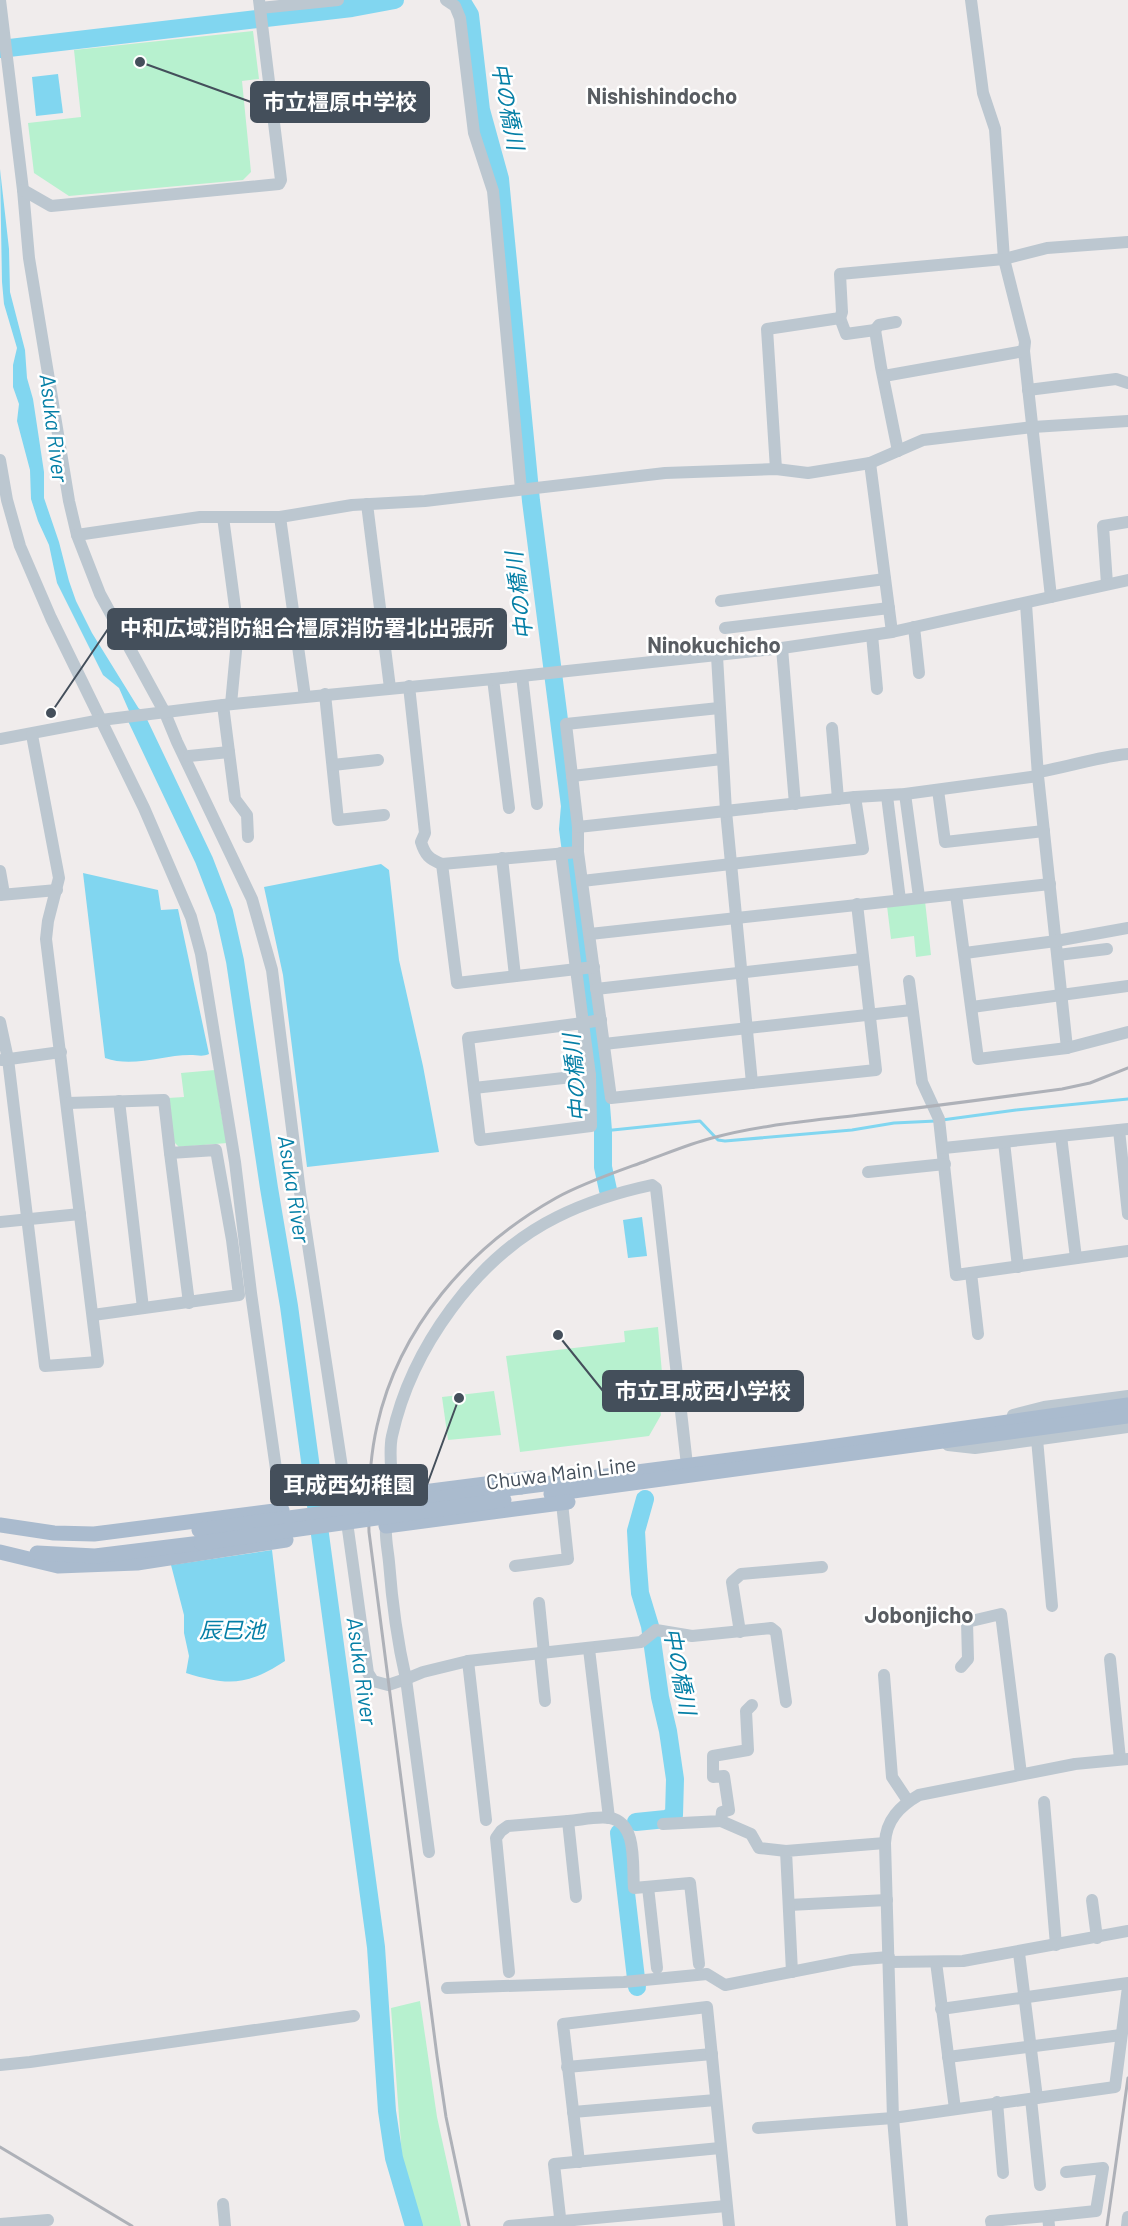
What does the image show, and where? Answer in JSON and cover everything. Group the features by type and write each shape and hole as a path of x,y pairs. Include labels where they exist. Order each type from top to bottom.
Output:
{"main road":[{"name":"Chuwa Main Line","path":"521,1492 703,1475 937,1443 1111,1413 1128,1405"},
{"name":"Chuwa Main Line","path":"0,1545 24,1552 95,1556 200,1536 521,1492 687,1465 969,1427 1111,1413 1128,1416"},
{"path":"392,1496 664,1460 687,1465"},
{"path":"386,1526 640,1492 703,1475"},
{"path":"0,1525 54,1533 94,1534 283,1517"},
{"name":"Chuwa Main Line","path":"0,1532 26,1539 64,1543 200,1536"},
{"path":"0,1552 58,1566 137,1563 286,1540"}],"street":[{"path":"0,0 29,258 69,501 77,535 100,594 177,742 252,899 272,970 300,1192 343,1474 346,1515 368,1672 373,1681 388,1685 423,1671 468,1661 641,1642 653,1632 692,1636 771,1629 776,1632 786,1702"},
{"path":"23,190 51,206 279,184 260,4 338,0"},
{"path":"446,0 455,6 460,18 474,133 493,191 521,489"},
{"path":"970,0 983,93 995,129 1004,259 1025,342 1024,351 1051,597"},
{"path":"876,330 846,334 840,318 842,312 840,274 1004,259 1047,248 1128,242"},
{"path":"776,469 767,329 840,318"},
{"path":"896,322 879,325 876,330 880,367 884,376 898,451"},
{"path":"884,376 1024,351"},
{"path":"1029,390 1116,379 1128,383"},
{"path":"77,535 200,518 280,518 367,504 425,501 665,473 776,469 808,472 870,463 924,440 1033,427 1128,422"},
{"path":"0,460 6,500 20,546 51,618 104,720 144,808 186,906 201,954 235,1162 283,1517 346,1515"},
{"path":"870,463 892,632"},
{"path":"367,504 390,688"},
{"path":"223,517 238,630 227,704 229,752 235,800 247,814 248,837"},
{"path":"280,518 305,697"},
{"path":"1107,584 1103,526 1128,522"},
{"path":"721,601 885,579"},
{"path":"0,739 32,735 104,720 227,704 553,673 782,648 892,632 1128,580"},
{"path":"1026,604 1038,774 1067,1048"},
{"path":"725,628 889,609"},
{"path":"914,627 919,673"},
{"path":"872,634 878,689"},
{"path":"782,648 795,804"},
{"path":"717,656 726,811 752,1083"},
{"path":"522,676 537,804"},
{"path":"493,679 509,808"},
{"path":"409,686 425,833 421,842 424,853 429,859 442,864 569,853"},
{"path":"325,694 339,820 384,815"},
{"path":"719,708 566,724 578,827 569,853 592,1022 604,1044 610,1098 876,1070 857,904"},
{"path":"832,728 838,799"},
{"path":"0,1022 45,1366 98,1362 68,1103 46,939 50,911 59,878 32,735"},
{"path":"189,756 229,752"},
{"path":"578,827 938,790 1038,774 1104,757 1128,754"},
{"path":"572,776 722,759"},
{"path":"333,765 378,760"},
{"path":"938,790 945,842 1044,831"},
{"path":"905,794 919,897"},
{"path":"887,796 900,900"},
{"path":"582,881 863,849 855,797"},
{"path":"893,847 911,845"},
{"path":"569,853 582,881 590,934 584,968 596,989 590,1075 591,1126 480,1140 468,1038 592,1022"},
{"path":"501,858 515,976"},
{"path":"442,864 457,983 584,968"},
{"path":"0,871 3,888 0,895 57,890"},
{"path":"590,934 1050,884"},
{"path":"956,895 978,1059 1067,1048 1128,1032"},
{"path":"965,953 1056,941 1128,928"},
{"path":"1058,955 1107,949"},
{"path":"596,989 862,959"},
{"path":"909,981 922,1083 939,1119 944,1148 956,1275 1128,1251"},
{"path":"972,1007 1128,986"},
{"path":"604,1044 912,1010"},
{"path":"4,1060 61,1052"},
{"path":"474,1088 590,1075"},
{"path":"68,1103 164,1100 189,1303"},
{"path":"118,1101 143,1308"},
{"path":"944,1148 1123,1130 1128,1214"},
{"path":"1061,1136 1076,1258"},
{"path":"1004,1142 1018,1267"},
{"path":"93,1315 239,1295 216,1149 170,1153"},
{"path":"868,1172 945,1164"},
{"path":"429,1852 406,1679 394,1624 386,1526 392,1496 392,1438 414,1368 430,1339 461,1295 492,1263 519,1241 555,1217 590,1202 652,1185 656,1188 687,1465"},
{"path":"0,1222 80,1214"},
{"path":"971,1273 978,1334"},
{"path":"969,1427 1044,1407 1128,1396"},
{"path":"937,1443 975,1448 1128,1427"},
{"path":"1037,1439 1052,1606"},
{"path":"515,1566 568,1558 562,1503"},
{"path":"740,1632 732,1582 741,1574 822,1567"},
{"path":"539,1603 545,1701"},
{"path":"961,1667 968,1659 967,1622 1001,1614 1022,1774"},
{"path":"589,1649 609,1818"},
{"path":"902,2226 893,2118 885,1830 891,1819 908,1801 919,1795 1075,1764 1124,1759 1110,1659"},
{"path":"468,1661 486,1820"},
{"path":"884,1675 892,1777 908,1801"},
{"path":"721,1821 722,1812 729,1810 724,1776 713,1777 713,1756 748,1750 746,1711 752,1705"},
{"path":"1044,1802 1056,1945"},
{"path":"509,1972 496,1838 508,1826 609,1818 622,1822 630,1833 634,1888 690,1883 699,1964"},
{"path":"568,1821 576,1897"},
{"path":"663,1824 721,1821 751,1834 759,1848 786,1851 885,1843"},
{"path":"786,1851 792,1972"},
{"path":"648,1887 657,1968"},
{"path":"789,1905 887,1900"},
{"path":"1092,1900 1097,1938"},
{"path":"447,1988 624,1982 707,1974 725,1985 852,1960 963,1962 1128,1931"},
{"path":"1019,1953 1030,2046 1041,2185"},
{"path":"936,1962 955,2109"},
{"path":"758,2128 893,2118 1115,2087 1128,1985 941,2009"},
{"path":"579,2162 563,2024 707,2007 729,2226"},
{"path":"0,2065 354,2016"},
{"path":"948,2057 1121,2035"},
{"path":"567,2067 712,2054"},
{"path":"573,2112 716,2100"},
{"path":"997,2102 1003,2173"},
{"path":"561,2224 554,2164 720,2148"},
{"path":"992,2226 992,2221 1048,2221 1096,2211 1102,2168 1066,2172"},
{"path":"223,2204 225,2226"},
{"path":"509,2226 561,2224 726,2206"},
{"path":"1127,2226 1128,2217"},
{"path":"0,2224 48,2220"}],"green space":[{"path":"253,31 259,79 242,81 251,172 243,180 69,196 34,173 28,123 81,117 74,50"},
{"path":"925,901 931,955 916,957 914,936 891,939 887,906"},
{"path":"215,1070 227,1143 179,1147 174,1142 168,1098 184,1097 181,1073"},
{"path":"658,1327 664,1396 658,1398 661,1415 649,1436 520,1452 506,1356 625,1342 624,1331"},
{"path":"494,1391 501,1435 448,1440 442,1397"},
{"path":"420,2001 437,2117 461,2226 422,2226 402,2157 391,2008"}],"water":[{"path":"58,74 63,113 36,116 32,77"},
{"path":"0,169 9,249 10,292 25,350 27,378 33,399 44,472 44,498 76,601 92,633 139,709 149,733 144,745 119,688 103,675 57,583 49,545 31,499 30,470 17,421 19,404 13,387 13,365 17,348 4,304"},
{"path":"381,864 389,870 399,960 423,1066 439,1152 307,1167 283,975 264,887"},
{"path":"83,873 158,890 161,910 178,909 209,1054 126,1062 105,1058"},
{"path":"642,1217 647,1256 628,1258 623,1220"},
{"name":"辰巳池","path":"272,1550 285,1661 259,1675 237,1681 226,1682 186,1673 189,1656 184,1633 184,1615 171,1565"}],"waterway":[{"name":"中の橋川","path":"0,49 352,8 395,0"},
{"name":"中の橋川","path":"461,0 470,15 481,110 500,179 531,501 570,806 568,829 596,1042 603,1131 603,1167 608,1190"},
{"name":"Asuka River","path":"136,717 204,860 224,912 235,961 289,1306 376,1947 387,2111 394,2158 414,2226"},
{"path":"942,1120 1128,1099"},
{"path":"603,1131 700,1121 718,1140 725,1141 852,1130 894,1123 936,1121"},
{"name":"中の橋川","path":"636,1822 666,1819 674,1815 675,1779 668,1731 660,1697 650,1626 640,1593 636,1531 645,1499"},
{"name":"中の橋川","path":"619,1833 637,1987"}],"railway":[{"path":"469,2226 446,2117 437,2056 369,1532 372,1452 377,1426 387,1390 420,1323 442,1293 467,1266 494,1240 524,1218 577,1187 703,1140 785,1124 1062,1089 1090,1083 1128,1068"},
{"path":"1107,2226 1128,2078"},
{"path":"0,2147 132,2226"}],"place":[{"name":"市立橿原中学校","path":"140,62"},
{"name":"中和広域消防組合橿原消防署北出張所","path":"51,713"},
{"name":"市立耳成西小学校","path":"558,1335"},
{"name":"耳成西幼稚園","path":"459,1398"}],"district":[{"name":"Nishishindocho","path":"662,95"},
{"name":"Ninokuchicho","path":"714,644"},
{"name":"Jobonjicho","path":"919,1614"}]}
